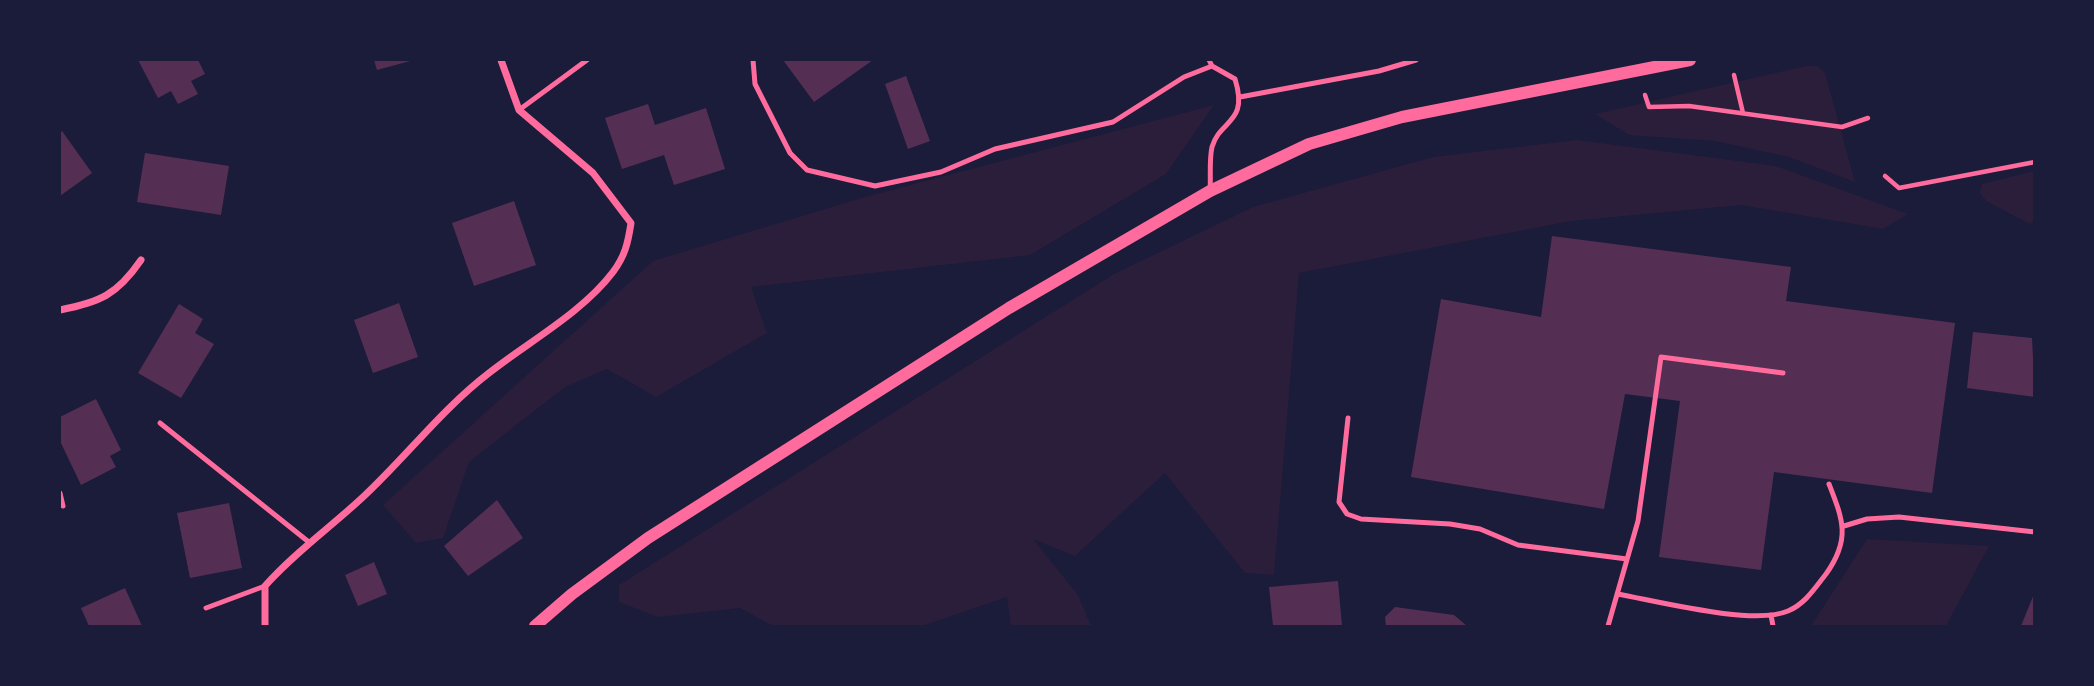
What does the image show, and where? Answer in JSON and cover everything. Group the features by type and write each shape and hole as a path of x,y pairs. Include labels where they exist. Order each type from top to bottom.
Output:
{"street":[{"path":"265,626 265,586 364,496 436,421 488,373 550,331 612,274 627,250 631,223 593,173 519,110 501,60"},
{"path":"535,626 572,594 648,538 1009,307 1210,191 1309,144 1402,117 1690,60"},
{"path":"60,310 108,297 126,282 141,260"}],"lane":[{"path":"519,110 587,60"},
{"path":"753,60 755,84 790,153 807,170 875,186 942,172 995,149 1113,122 1184,77 1212,66"},
{"path":"1209,60 1212,66 1235,79 1240,97 1233,120 1213,145 1210,191"},
{"path":"1240,97 1379,71 1416,60"},
{"path":"1608,626 1638,521 1661,357 1783,373"},
{"path":"1348,418 1339,502 1347,514 1362,519 1480,529 1518,545 1627,559"},
{"path":"160,423 310,543"},
{"path":"1617,594 1717,611 1771,615 1787,612 1801,604 1814,590 1840,550 1844,526 1829,484"},
{"path":"60,493 63,506"},
{"path":"1844,526 1867,519 1899,517 2035,532"},
{"path":"206,608 265,586"},
{"path":"1771,615 1773,626"}],"path":[{"path":"1734,75 1743,113"},
{"path":"1645,95 1649,107 1689,106 1842,127 1868,118"},
{"path":"1885,176 1899,188 2035,162"}],"shaded area":[{"path":"1806,66 1818,66 1825,73 1855,182 1789,157 1715,141 1629,135 1595,114"},
{"path":"1214,105 1166,174 1030,255 751,287 767,333 656,397 607,369 565,387 469,462 443,538 416,543 383,505 653,261 865,197"},
{"path":"1577,140 1776,166 1908,214 1883,229 1741,205 1571,221 1299,273 1274,575 1245,573 1165,473 1075,556 1033,539 1078,595 1091,626 1011,626 1007,597 922,626 773,626 740,608 658,617 619,602 619,585 1114,274 1253,207 1433,157"},
{"path":"2034,171 2034,221 2030,224 1986,201 1980,193 1982,184"},
{"path":"1867,539 1989,546 1946,626 1811,626"}],"building":[{"path":"138,60 198,60 205,74 191,81 198,94 178,104 171,91 158,98"},
{"path":"374,60 414,60 377,70"},
{"path":"783,60 873,60 814,102"},
{"path":"906,76 930,141 908,149 885,84"},
{"path":"648,104 655,125 706,108 725,169 674,185 664,155 622,169 605,118"},
{"path":"62,131 92,173 60,196 60,133"},
{"path":"145,153 229,166 221,215 137,202"},
{"path":"514,201 536,265 474,286 452,223"},
{"path":"1552,236 1791,267 1786,301 1955,323 1932,493 1774,472 1761,570 1659,557 1680,401 1625,394 1604,509 1411,477 1441,299 1541,317"},
{"path":"399,303 418,357 373,373 354,320"},
{"path":"179,304 203,319 195,333 214,344 181,398 138,373"},
{"path":"1973,332 2032,338 2035,397 1967,388"},
{"path":"96,399 121,450 110,456 116,467 81,485 60,441 60,417"},
{"path":"497,500 523,538 468,576 444,546"},
{"path":"229,503 242,568 190,578 177,513"},
{"path":"374,562 387,594 358,606 345,575"},
{"path":"1338,581 1342,626 1273,626 1269,587"},
{"path":"125,588 142,626 89,626 81,608"},
{"path":"2034,594 2035,626 2021,626"},
{"path":"1395,607 1454,615 1467,626 1386,626 1385,617"}]}
